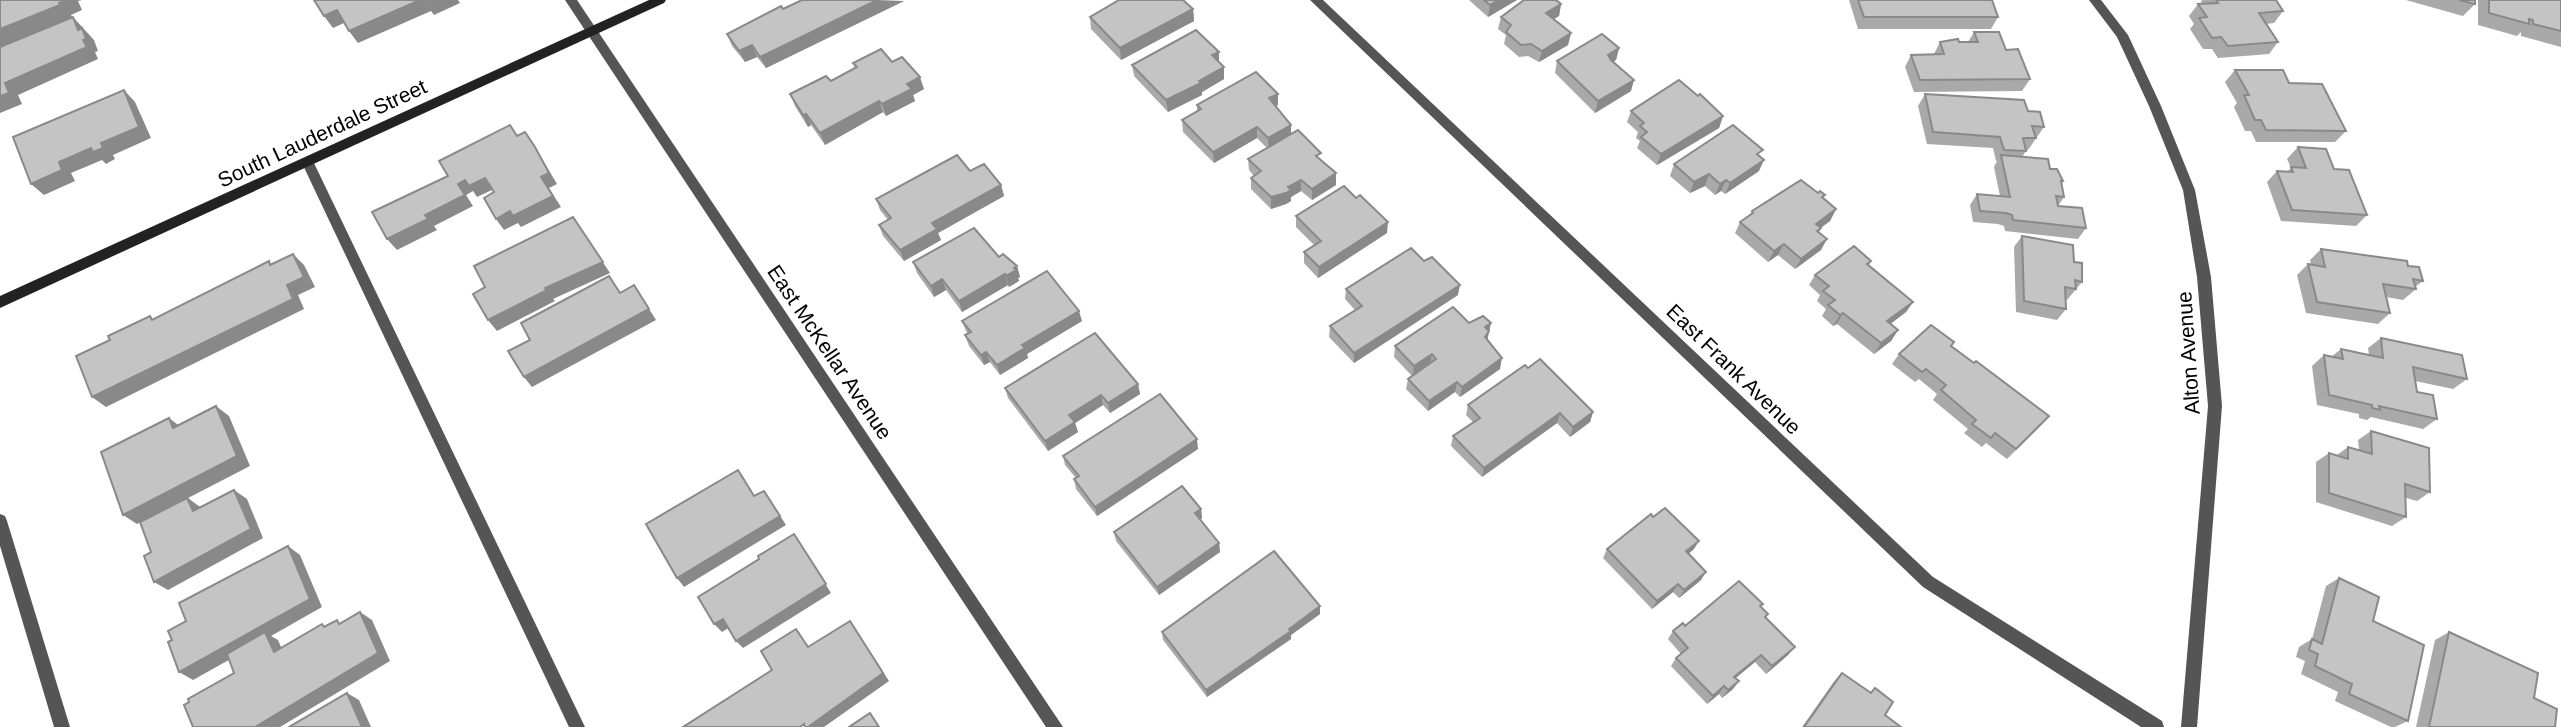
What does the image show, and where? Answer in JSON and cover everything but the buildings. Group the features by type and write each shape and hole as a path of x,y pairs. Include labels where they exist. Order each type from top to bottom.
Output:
{"street":[{"name":"East McKellar Avenue","path":"571,0 1055,727"},
{"name":"South Lauderdale Street","path":"0,302 660,0"},
{"name":"East Frank Avenue","path":"1316,0 1928,582 2155,727"},
{"name":"Alton Avenue","path":"2095,0 2122,35 2155,106 2189,190 2204,277 2215,406 2189,727"},
{"path":"307,161 577,727"},
{"path":"0,521 62,727"}]}
